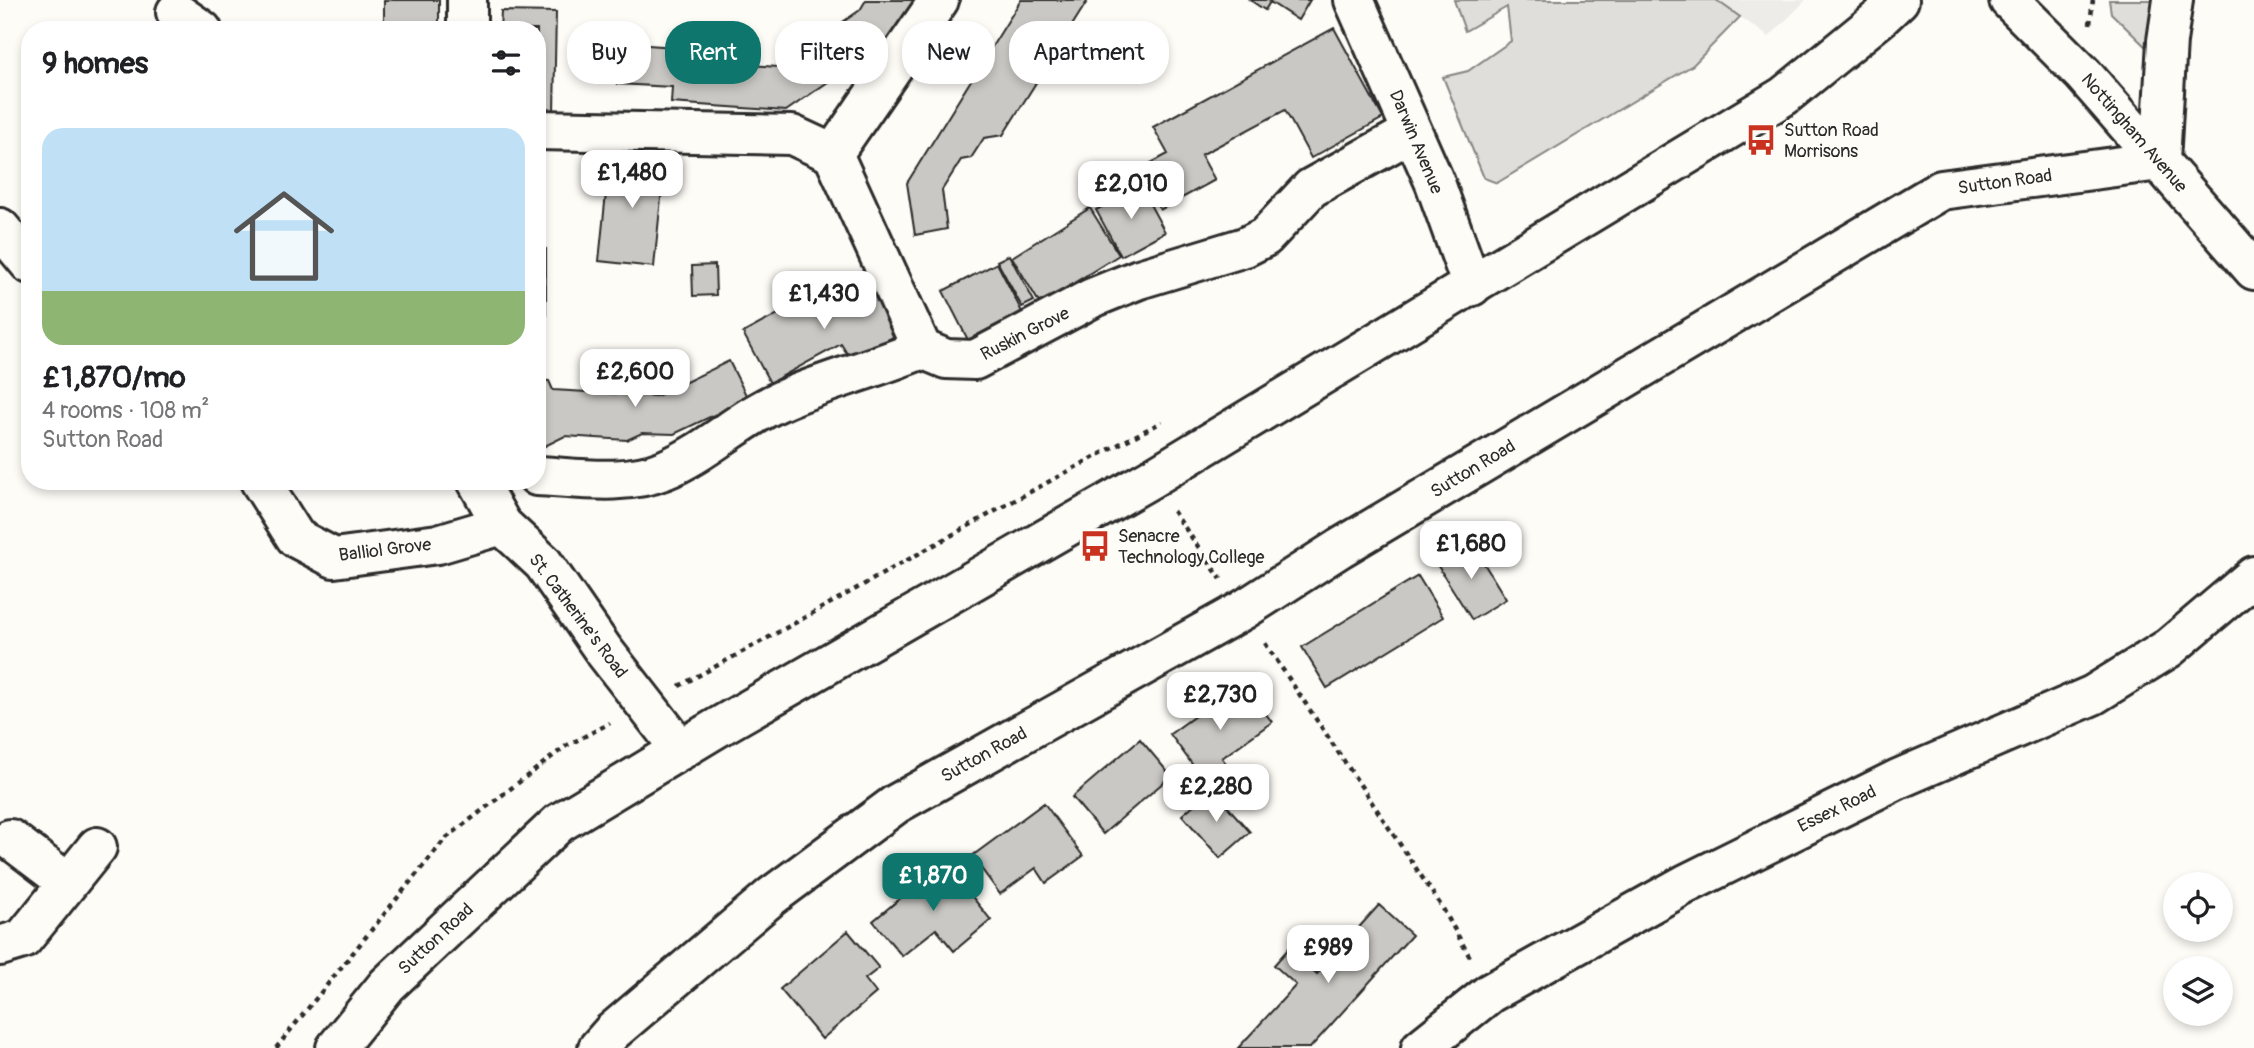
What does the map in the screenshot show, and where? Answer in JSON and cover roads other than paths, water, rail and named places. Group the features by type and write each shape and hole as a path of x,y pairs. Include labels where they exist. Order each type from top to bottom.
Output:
{"street":[{"path":"467,0 467,21"},
{"path":"833,155 939,0"},
{"name":"Darwin Avenue","path":"1354,0 1435,183 1472,286"},
{"name":"Sutton Road","path":"336,1048 387,985 559,823 1150,479 1784,96 1899,0"},
{"name":"Nottingham Avenue","path":"2009,0 2082,74 2254,270"},
{"path":"2160,161 2167,41 2173,0"},
{"path":"546,130 792,135 833,155 922,349 782,400 662,471 639,477 604,479 546,476"},
{"name":"Ruskin Grove","path":"922,349 946,359 975,360 1092,298 1169,269 1245,247 1265,237 1311,188 1412,132"},
{"name":"Sutton Road","path":"598,1048 612,1032 772,896 896,804 1243,610 1352,541 1941,190 2160,161"},
{"path":"0,228 21,253"},
{"name":"Balliol Grove","path":"266,490 296,538 334,558 438,544 502,525"},
{"name":"St. Catherine's Road","path":"482,490 502,525 543,563 604,651 681,750"},
{"name":"Essex Road","path":"1421,1048 1490,993 1685,884 1898,779 2094,695 2169,648 2254,576"},
{"path":"10,839 68,883"},
{"path":"0,946 23,939 97,847"}],"place":[{"name":"Sutton Road Morrisons","path":"1761,140"},
{"name":"Senacre Technology College","path":"1095,546"}]}
